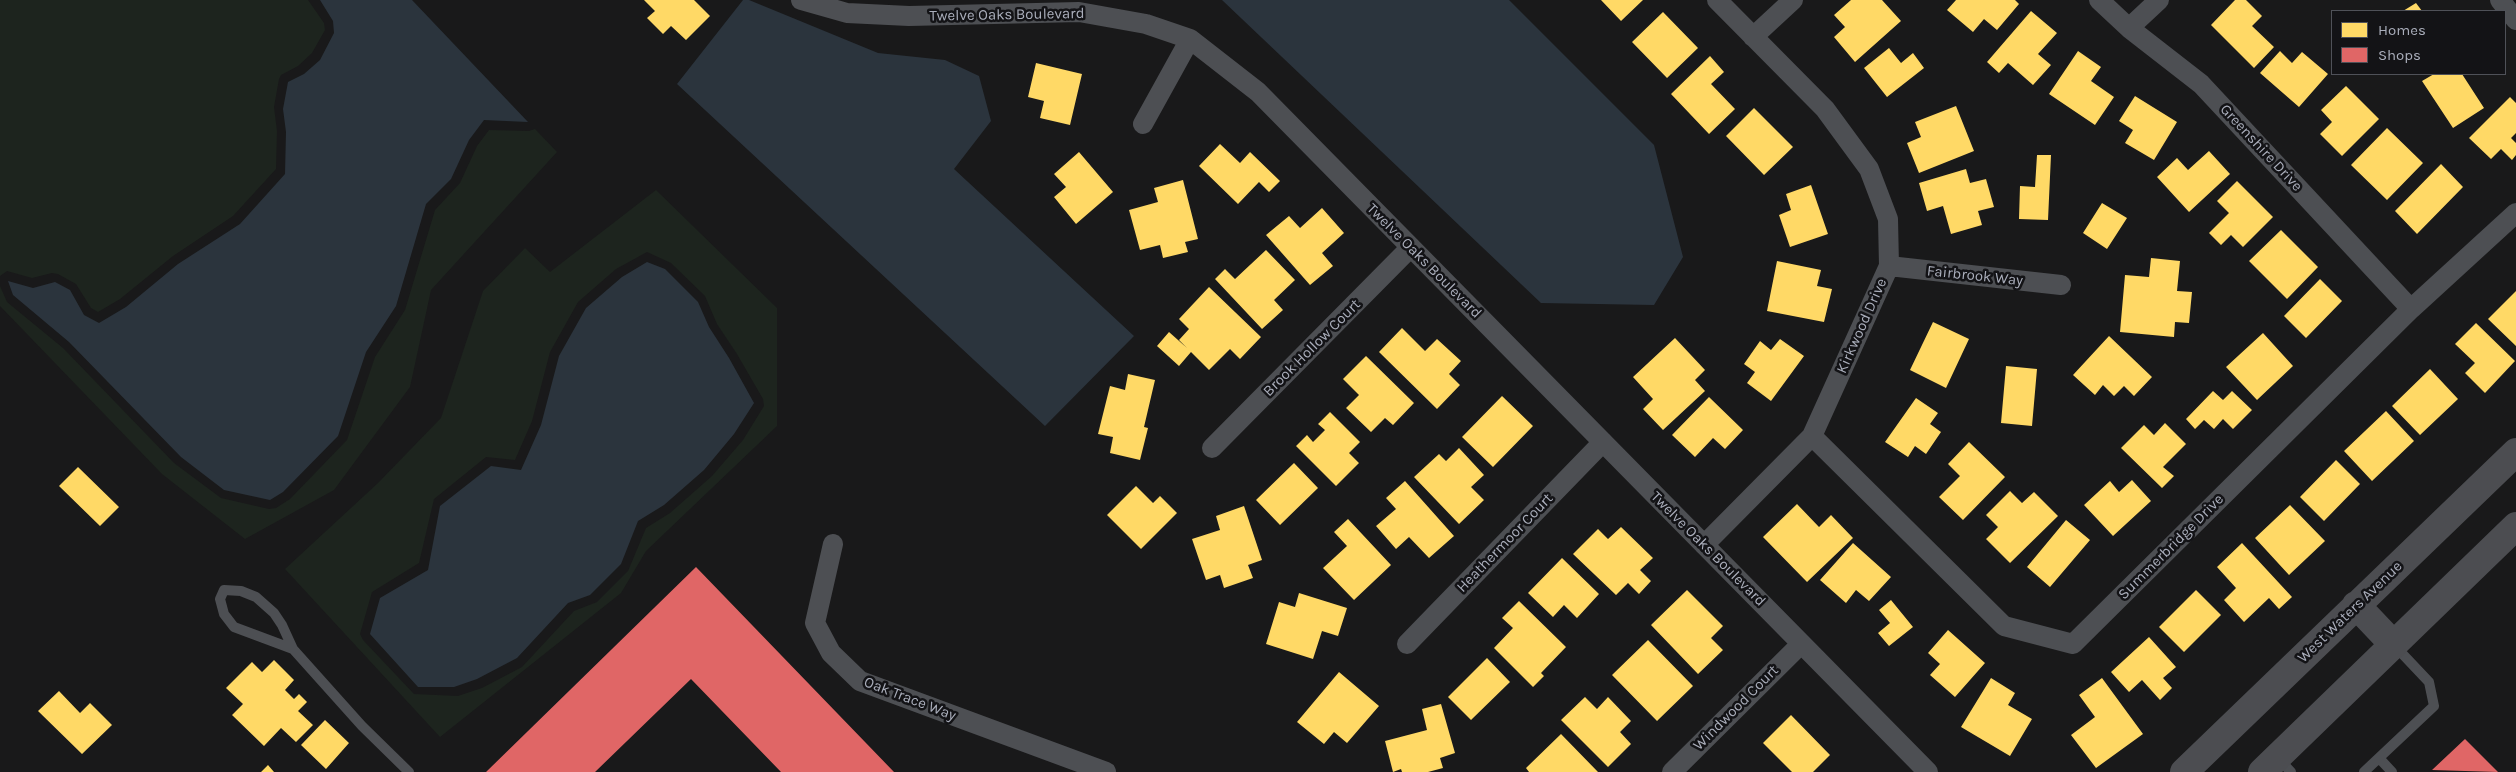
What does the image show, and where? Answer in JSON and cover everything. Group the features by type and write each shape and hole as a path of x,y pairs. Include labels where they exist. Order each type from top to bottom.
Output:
{"main road":[{"name":"West Waters Avenue","path":"2184,772 2516,452"},
{"path":"2277,767 2394,645 2515,530"},
{"path":"2356,605 2394,645"}],"street":[{"name":"Twelve Oaks Boulevard","path":"801,0 847,13 909,16 1078,12 1146,24 1190,38 1258,92 1928,772"},
{"name":"Kirkwood Drive","path":"1704,545 1812,436 1889,266 1888,219 1869,169 1825,109 1717,0"},
{"path":"1753,37 1793,0"},
{"name":"Greenshire Drive","path":"2099,0 2130,28 2201,84 2411,309"},
{"path":"2130,28 2159,0"},
{"path":"2500,0 2516,20"},
{"path":"1143,124 1190,38"},
{"name":"Summerbridge Drive","path":"1812,436 2004,626 2074,644 2411,309 2516,213"},
{"name":"Brook Hollow Court","path":"1212,448 1411,247"},
{"name":"Fairbrook Way","path":"1889,266 2061,285"},
{"name":"Heathermoor Court","path":"1407,644 1603,442"},
{"name":"Oak Trace Way","path":"833,544 815,623 831,653 860,681 1106,772"},
{"name":"Windwood Court","path":"1672,772 1801,644"}],"lane":[{"path":"293,649 234,627 224,614 220,599 224,590 240,590 262,602 274,613 293,649 362,726 409,772"},
{"path":"2364,772 2434,706 2430,682 2394,645"},
{"path":"2379,758 2392,772"}],"shaded area":[{"path":"0,0 308,0 324,23 325,30 312,53 298,66 281,75 279,79 274,107 277,131 276,169 233,216 173,256 120,299 98,312 91,308 76,284 58,274 52,273 32,278 7,271 0,276"},
{"path":"320,0 412,0 528,122 484,120 469,140 451,179 426,204 396,306 366,352 338,436 283,492 270,500 224,490 181,457 69,342 13,295 8,281 33,288 55,282 70,290 84,315 99,323 126,307 178,264 240,224 285,174 286,132 283,109 288,82 304,74 320,60 334,33 333,21"},
{"path":"743,0 749,0 878,53 945,60 979,76 991,121 954,169 1134,336 1045,426 677,84"},
{"path":"1222,0 1509,0 1654,145 1683,257 1654,305 1541,303"},
{"path":"535,129 557,152 431,290 410,387 334,490 245,539 162,474 0,306 0,286 7,302 63,348 174,463 221,498 269,509 276,508 290,499 347,440 375,357 405,310 435,210 460,183 477,146 489,130 529,131"},
{"path":"656,190 777,308 777,426 646,551 621,593 440,737 285,569 378,483 441,418 483,291 525,248 550,272","holes":["647,252 671,263 705,296 717,324 763,399 764,406 743,440 712,476 670,513 646,528 628,571 597,602 574,611 522,667 482,688 458,696 414,694 363,640 360,634 372,592 419,563 434,499 486,457 515,460 532,421 550,352 578,302 616,269"]},
{"path":"647,262 665,269 698,302 709,327 754,403 734,434 704,470 664,505 638,521 621,564 590,595 568,603 517,658 477,679 454,687 418,687 370,634 380,598 428,570 440,506 491,466 521,470 541,425 559,356 586,308 622,277"}],"building: Homes":[{"path":"644,0 694,0 710,16 686,40 671,26 663,34 647,18 655,11"},
{"path":"1601,0 1643,0 1621,21"},
{"path":"1851,0 1882,0 1901,21 1855,62 1834,37 1845,27 1834,15"},
{"path":"1956,0 2015,0 2019,4 1997,30 1984,19 1973,32 1947,10"},
{"path":"2235,0 2246,0 2262,16 2252,26 2274,47 2254,68 2211,25"},
{"path":"2416,3 2421,10 2405,10"},
{"path":"2031,11 2057,33 2038,54 2051,65 2033,85 2008,63 1999,73 1987,62"},
{"path":"1663,12 1698,48 1667,78 1632,42"},
{"path":"1889,48 1901,63 1913,53 1924,68 1887,97 1864,68"},
{"path":"2078,51 2101,67 2091,81 2114,97 2095,125 2049,94"},
{"path":"2280,51 2292,63 2302,52 2328,74 2299,107 2260,73"},
{"path":"1710,56 1724,72 1711,84 1735,109 1709,134 1671,94"},
{"path":"1036,63 1082,74 1070,125 1040,118 1044,101 1028,97"},
{"path":"2432,75 2463,75 2484,108 2453,128 2422,81"},
{"path":"2346,86 2379,119 2342,156 2320,134 2332,122 2321,110"},
{"path":"2135,96 2177,122 2154,160 2125,143 2133,130 2119,121"},
{"path":"2510,97 2516,103 2516,133 2511,138 2516,143 2516,155 2512,160 2501,149 2491,159 2469,138"},
{"path":"1956,106 1974,151 1919,173 1907,143 1921,137 1915,122"},
{"path":"1754,108 1793,147 1764,175 1726,136"},
{"path":"2387,128 2423,163 2387,200 2351,165"},
{"path":"1220,144 1240,163 1250,152 1280,181 1269,192 1259,182 1238,204 1199,166"},
{"path":"2209,151 2230,174 2189,212 2157,177 2177,158 2188,170"},
{"path":"1079,152 1113,192 1076,224 1054,197 1066,187 1054,174"},
{"path":"2037,155 2051,155 2048,220 2019,219 2020,186 2035,187"},
{"path":"2441,164 2463,187 2417,234 2395,211"},
{"path":"1966,169 1970,183 1986,179 1994,207 1978,211 1982,225 1951,234 1943,206 1927,211 1919,183"},
{"path":"1183,180 1198,239 1185,242 1188,252 1163,258 1160,245 1140,250 1129,210 1158,202 1154,188"},
{"path":"2237,181 2273,217 2243,247 2231,235 2221,245 2209,233 2229,213 2217,201"},
{"path":"1811,185 1828,234 1790,247 1779,215 1791,210 1786,194"},
{"path":"2102,203 2127,218 2107,249 2083,233"},
{"path":"1322,208 1344,233 1322,253 1333,266 1310,285 1266,235 1289,216 1300,228"},
{"path":"2281,230 2318,267 2287,299 2249,261"},
{"path":"1266,250 1295,280 1274,300 1283,310 1262,329 1215,279 1225,269 1235,279"},
{"path":"2151,258 2180,261 2177,291 2192,292 2189,323 2175,322 2174,337 2120,332 2125,275 2149,277"},
{"path":"1777,261 1821,270 1817,286 1832,289 1824,322 1767,311"},
{"path":"2320,279 2342,301 2306,338 2284,316"},
{"path":"1209,287 1261,337 1240,359 1230,349 1209,370 1191,352 1179,366 1157,346 1169,332 1187,348 1179,340 1189,329 1179,319"},
{"path":"2516,291 2516,346 2488,319"},
{"path":"1933,322 1969,339 1946,388 1910,370"},
{"path":"2476,323 2515,361 2485,393 2465,373 2475,363 2455,344"},
{"path":"1402,328 1425,351 1437,339 1461,361 1449,374 1460,385 1437,409 1379,352"},
{"path":"2263,333 2293,366 2257,400 2226,367"},
{"path":"2109,336 2152,377 2134,396 2124,386 2114,396 2103,385 2095,395 2073,375"},
{"path":"1675,338 1705,370 1695,380 1705,391 1663,430 1643,409 1653,399 1633,377"},
{"path":"1780,339 1804,356 1771,401 1747,383 1755,372 1744,364 1760,341 1771,350"},
{"path":"1366,356 1414,403 1393,425 1385,418 1371,432 1346,408 1359,395 1343,379"},
{"path":"2006,366 2037,369 2032,426 2001,423"},
{"path":"2430,369 2458,399 2420,435 2392,406"},
{"path":"1128,374 1155,380 1144,427 1148,428 1140,460 1110,453 1113,437 1098,434 1110,386 1125,390"},
{"path":"2213,391 2223,400 2232,391 2252,410 2233,429 2223,419 2214,429 2204,420 2195,429 2186,419"},
{"path":"1502,396 1533,426 1493,467 1462,437"},
{"path":"1709,397 1743,430 1725,449 1713,438 1695,457 1672,435"},
{"path":"1916,398 1938,413 1930,424 1941,432 1926,454 1915,446 1908,457 1885,442"},
{"path":"2386,411 2414,441 2372,481 2344,451"},
{"path":"1330,412 1360,442 1349,453 1359,463 1336,486 1296,446 1307,435 1313,442 1325,430 1318,424"},
{"path":"2165,423 2186,444 2163,467 2174,476 2162,488 2121,448 2144,425 2154,435"},
{"path":"1969,442 2005,477 1963,520 1939,497 1960,476 1948,464"},
{"path":"1459,448 1484,475 1471,487 1484,500 1459,524 1414,477 1439,454 1446,461"},
{"path":"2336,460 2360,484 2324,521 2300,497"},
{"path":"1294,463 1318,488 1280,525 1256,500"},
{"path":"78,467 119,507 100,526 59,486"},
{"path":"2132,480 2151,501 2113,536 2084,505 2110,481 2119,492"},
{"path":"1405,481 1454,536 1429,558 1409,537 1396,549 1376,526 1396,509 1386,498"},
{"path":"1136,486 1153,503 1160,496 1177,513 1141,549 1107,515"},
{"path":"2010,491 2022,503 2034,492 2058,516 2010,563 1986,539 1998,527 1986,515"},
{"path":"1797,504 1819,527 1831,515 1853,538 1807,582 1763,537"},
{"path":"2290,505 2325,541 2289,575 2255,538"},
{"path":"1244,506 1262,560 1248,565 1253,578 1224,588 1220,575 1206,580 1192,539 1220,530 1216,516"},
{"path":"1348,519 1391,565 1354,600 1323,568 1347,546 1334,532"},
{"path":"2066,520 2090,540 2050,587 2027,567"},
{"path":"1621,527 1653,558 1640,570 1651,581 1639,594 1628,583 1616,595 1573,554 1598,529 1608,539"},
{"path":"1853,543 1891,577 1869,601 1856,590 1846,603 1820,580"},
{"path":"2242,543 2292,597 2279,609 2269,598 2244,622 2224,600 2236,588 2217,567"},
{"path":"1562,558 1599,594 1577,618 1564,605 1553,617 1528,593"},
{"path":"1687,590 1723,626 1711,638 1723,650 1698,674 1651,625"},
{"path":"2196,590 2221,615 2184,652 2159,627"},
{"path":"1299,593 1347,608 1338,636 1322,631 1313,659 1266,644 1279,602 1295,607"},
{"path":"1891,600 1913,627 1889,646 1878,633 1890,623 1879,610"},
{"path":"1519,601 1566,647 1541,673 1544,676 1533,687 1494,648 1513,628 1502,618"},
{"path":"1948,630 1985,663 1955,697 1930,675 1940,664 1928,653"},
{"path":"2149,637 2176,667 2163,678 2172,688 2160,700 2142,680 2129,692 2111,672"},
{"path":"1648,640 1693,686 1657,721 1612,675"},
{"path":"1487,658 1510,682 1471,720 1448,697"},
{"path":"274,660 294,680 285,690 294,699 299,694 307,702 298,711 313,725 296,742 281,728 264,746 232,715 243,704 226,688 252,662 262,672"},
{"path":"1339,672 1379,706 1347,743 1334,732 1324,744 1297,722"},
{"path":"1991,678 2015,693 2008,705 2032,719 2010,756 1961,727"},
{"path":"2102,678 2143,734 2096,768 2071,735 2095,717 2079,695"},
{"path":"59,691 80,713 90,703 112,725 82,754 38,711"},
{"path":"1585,697 1597,709 1608,697 1631,721 1620,732 1631,744 1608,767 1561,720"},
{"path":"1441,704 1455,753 1440,758 1443,768 1428,772 1402,772 1401,769 1393,772 1385,741 1427,730 1422,709"},
{"path":"1791,715 1830,755 1813,772 1792,772 1763,743"},
{"path":"325,720 349,743 326,769 301,745"},
{"path":"1561,734 1598,772 1529,772 1526,768"},
{"path":"268,765 274,772 261,772"}],"building: Shops":[{"path":"696,567 894,772 781,772 691,679 595,772 486,772"},
{"path":"2465,739 2498,772 2432,770"}]}
